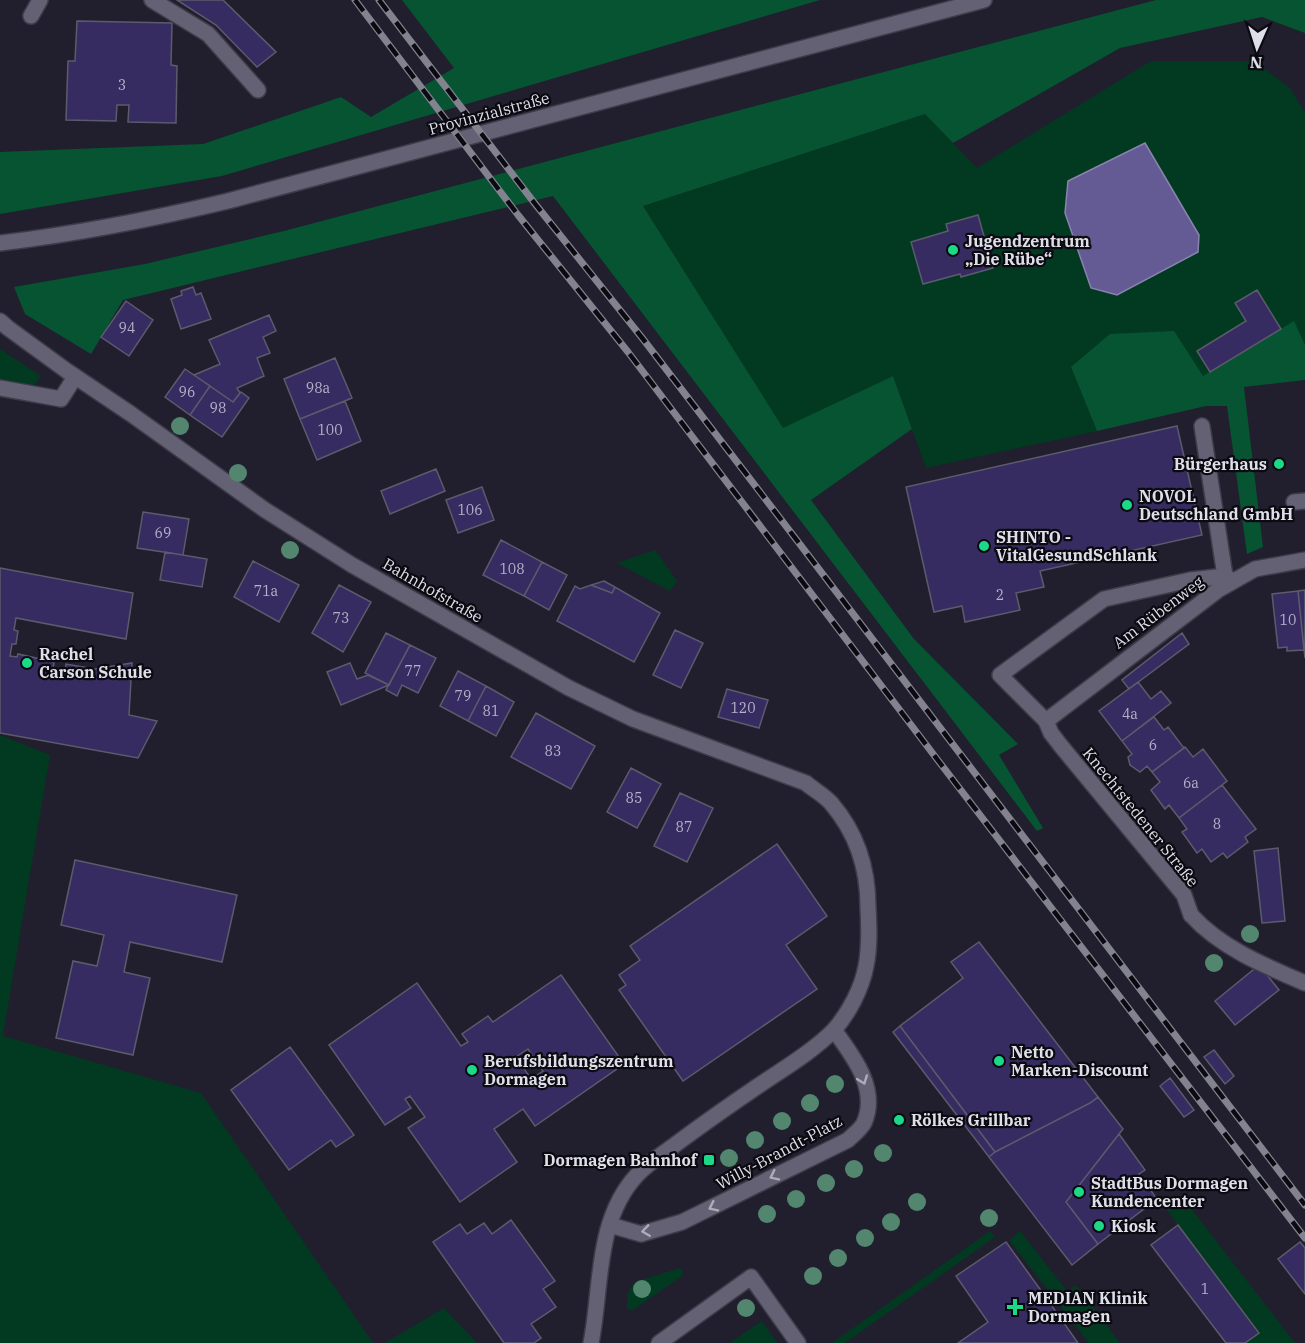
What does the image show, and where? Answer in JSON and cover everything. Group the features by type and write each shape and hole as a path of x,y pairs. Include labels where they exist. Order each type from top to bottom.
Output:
{"street":[{"path":"31,16 40,0"},
{"path":"152,0 208,34 258,90"},
{"name":"Provinzialstraße","path":"0,243 135,223 228,201 984,0"},
{"name":"Bahnhofstraße","path":"0,321 265,510 352,565 570,688 633,719 806,783 829,801 849,827 860,852 868,896 869,940 866,967 851,1007 834,1030"},
{"path":"0,388 61,399 75,376"},
{"path":"1202,426 1229,579"},
{"name":"Am Rübenweg","path":"1046,721 1218,590 1229,579 1255,568 1305,560"},
{"name":"Knechtstedener Straße","path":"1229,579 1190,580 1104,599 1000,675 1046,721 1051,733 1061,746 1184,895 1191,915 1206,931 1245,955 1305,983"},
{"path":"591,1343 603,1251 610,1225 620,1200 636,1176 717,1114 795,1061 834,1030"},
{"name":"Willy-Brandt-Platz","path":"610,1225 641,1233 682,1222 848,1140 863,1125 868,1107 867,1086 852,1055 834,1030"},
{"path":"659,1343 751,1277 798,1343"}],"green space":[{"path":"402,0 820,0 222,176 0,214 0,152 203,144 341,97 371,117 454,68"},
{"path":"1156,0 1305,0 1305,33 1262,17 1120,48 953,143 925,114 643,206 783,428 893,376 912,429 811,500 914,639 1018,744 999,755 1043,828 1037,831 553,196 123,300 91,354 25,314 14,287 145,264 284,231"},
{"path":"1151,61 1254,61 1290,88 1305,113 1305,345 1294,322 1203,377 1071,367 1097,431 926,468 893,376 783,429 643,206 925,114 977,168"},
{"path":"1294,321 1305,345 1305,380 1244,387 1263,547 1247,554 1227,406 1206,406 1097,431 1071,367 1110,334 1174,331 1203,376"},
{"path":"0,349 41,376 33,387 0,380"},
{"path":"655,550 677,581 670,591 617,563"},
{"path":"0,735 50,755 3,1036 201,1093 373,1343 0,1343"},
{"path":"1183,1198 1295,1343 1247,1342 1259,1332 1167,1210"},
{"path":"990,1231 995,1237 845,1343 832,1343"},
{"path":"1020,1231 1067,1291 1076,1285 1120,1343 1089,1343 1009,1240"},
{"path":"680,1268 683,1271 682,1276 633,1310 627,1309 627,1297 635,1282"},
{"path":"444,1308 477,1343 385,1343"},
{"path":"762,1321 777,1343 730,1343"}],"shaded area":[{"path":"1145,143 1199,235 1198,252 1117,295 1091,288 1065,213 1068,181"}],"building":[{"path":"177,0 223,0 276,52 257,67 216,25"},
{"path":"77,21 172,23 171,65 177,66 176,123 128,122 129,105 117,105 116,121 66,120 68,61 75,61"},
{"path":"978,215 993,268 923,284 911,242 948,231 946,224"},
{"path":"193,287 196,295 201,293 211,319 181,329 171,299 182,295 181,291"},
{"path":"1257,290 1281,329 1210,372 1197,351 1246,321 1235,303"},
{"path":"126,301 153,320 129,356 101,337"},
{"path":"269,315 276,331 263,337 270,353 257,358 264,376 237,388 240,393 233,402 194,375 220,364 209,340"},
{"path":"335,358 352,398 300,419 284,379"},
{"path":"185,369 210,386 190,415 165,397"},
{"path":"210,386 233,402 241,392 249,398 222,437 190,415"},
{"path":"345,401 361,441 317,460 300,419"},
{"path":"1177,426 1202,535 1040,571 1044,587 1016,593 1020,610 965,622 962,606 934,612 906,487"},
{"path":"436,469 445,491 390,514 381,491"},
{"path":"482,487 494,520 458,533 446,500"},
{"path":"143,512 189,519 183,555 137,548"},
{"path":"501,540 542,562 524,596 483,575"},
{"path":"165,552 207,559 202,587 160,580"},
{"path":"253,561 299,585 279,622 234,597"},
{"path":"542,562 567,575 549,610 524,596"},
{"name":"Rachel Carson Schule","path":"0,568 133,593 126,639 16,618 14,630 18,631 16,644 12,644 10,656 17,657 18,654 54,662 53,671 64,674 66,664 95,669 132,663 129,715 157,721 138,758 0,733"},
{"path":"604,581 615,587 612,593 591,585"},
{"path":"339,585 371,602 343,652 312,633"},
{"path":"591,585 612,593 615,587 660,613 634,662 557,621 575,586 580,589"},
{"path":"1305,590 1305,658 1298,591"},
{"path":"1298,591 1304,650 1287,651 1287,647 1278,648 1272,594"},
{"path":"675,630 703,643 681,688 653,675"},
{"path":"386,633 410,645 389,685 365,673"},
{"path":"1182,633 1189,644 1129,689 1122,680"},
{"path":"410,645 436,658 418,693 402,685 397,696 386,690"},
{"path":"350,663 357,679 368,675 389,685 341,705 327,672"},
{"path":"458,671 486,686 468,721 440,706"},
{"path":"1138,682 1151,699 1161,691 1171,703 1122,741 1099,711"},
{"path":"486,686 514,702 496,736 468,721"},
{"path":"727,689 768,700 759,728 718,717"},
{"path":"536,713 595,746 571,789 511,757"},
{"path":"1154,717 1164,730 1168,727 1184,748 1152,772 1147,766 1140,772 1130,765 1128,757 1132,754 1122,741"},
{"path":"1185,747 1193,757 1203,749 1227,781 1179,818 1169,805 1165,809 1151,790 1160,782 1152,772"},
{"path":"631,768 661,784 637,828 607,812"},
{"path":"1222,785 1256,829 1245,837 1248,842 1227,858 1223,853 1211,862 1202,849 1197,853 1182,832 1187,829 1179,818"},
{"path":"680,793 713,808 687,862 654,846"},
{"path":"777,844 827,916 786,945 817,989 683,1081 619,990 626,985 619,975 640,960 630,946"},
{"path":"1278,848 1285,921 1262,923 1254,851"},
{"path":"75,860 237,895 222,962 130,942 124,972 150,978 133,1055 56,1038 73,961 97,966 104,935 61,925"},
{"name":"Netto Marken-Discount","path":"979,942 1098,1097 995,1152 900,1026 963,978 951,962"},
{"path":"1259,965 1279,990 1235,1025 1215,1001"},
{"path":"561,975 624,1064 535,1126 523,1109 494,1129 517,1162 460,1202 408,1128 425,1117 410,1096 405,1099 411,1108 385,1125 329,1045 417,983 461,1046 468,1042 462,1034 488,1016 493,1022","holes":["528,1049 543,1071 531,1079 516,1057"]},
{"path":"900,1026 995,1152 989,1157 893,1032"},
{"path":"290,1047 354,1135 336,1147 331,1140 289,1170 231,1090"},
{"path":"1214,1050 1234,1076 1225,1084 1204,1057"},
{"path":"1170,1078 1194,1110 1184,1117 1160,1086"},
{"path":"1098,1097 1123,1129 1066,1202 1098,1244 1072,1265 989,1157"},
{"path":"1119,1134 1145,1170 1139,1174 1157,1199 1098,1244 1066,1202"},
{"path":"511,1220 555,1281 543,1289 556,1307 531,1324 541,1338 534,1343 504,1343 433,1242 460,1224 467,1234 484,1223 492,1234"},
{"path":"1178,1225 1259,1333 1245,1343 1226,1343 1151,1245"},
{"name":"MEDIAN Klinik Dormagen","path":"1006,1242 1078,1343 958,1343 988,1322 956,1276"},
{"path":"1300,1242 1305,1248 1305,1294 1278,1259"}],"railway":[{"path":"355,0 518,215 628,352 1305,1238"},
{"path":"379,0 536,205 643,339 1305,1205"}],"place":[{"name":"Jugendzentrum „Die Rübe“","path":"953,250"},
{"name":"Bürgerhaus","path":"1279,464"},
{"name":"NOVOL Deutschland GmbH","path":"1127,505"},
{"name":"SHINTO - VitalGesundSchlank","path":"984,546"},
{"name":"Rachel Carson Schule","path":"27,663"},
{"name":"Netto Marken-Discount","path":"999,1061"},
{"name":"Berufsbildungszentrum Dormagen","path":"472,1070"},
{"name":"Rölkes Grillbar","path":"899,1120"},
{"name":"Dormagen Bahnhof","path":"709,1160"},
{"name":"StadtBus Dormagen Kundencenter","path":"1079,1192"},
{"name":"Kiosk","path":"1099,1226"},
{"name":"MEDIAN Klinik Dormagen","path":"1015,1307"}]}
